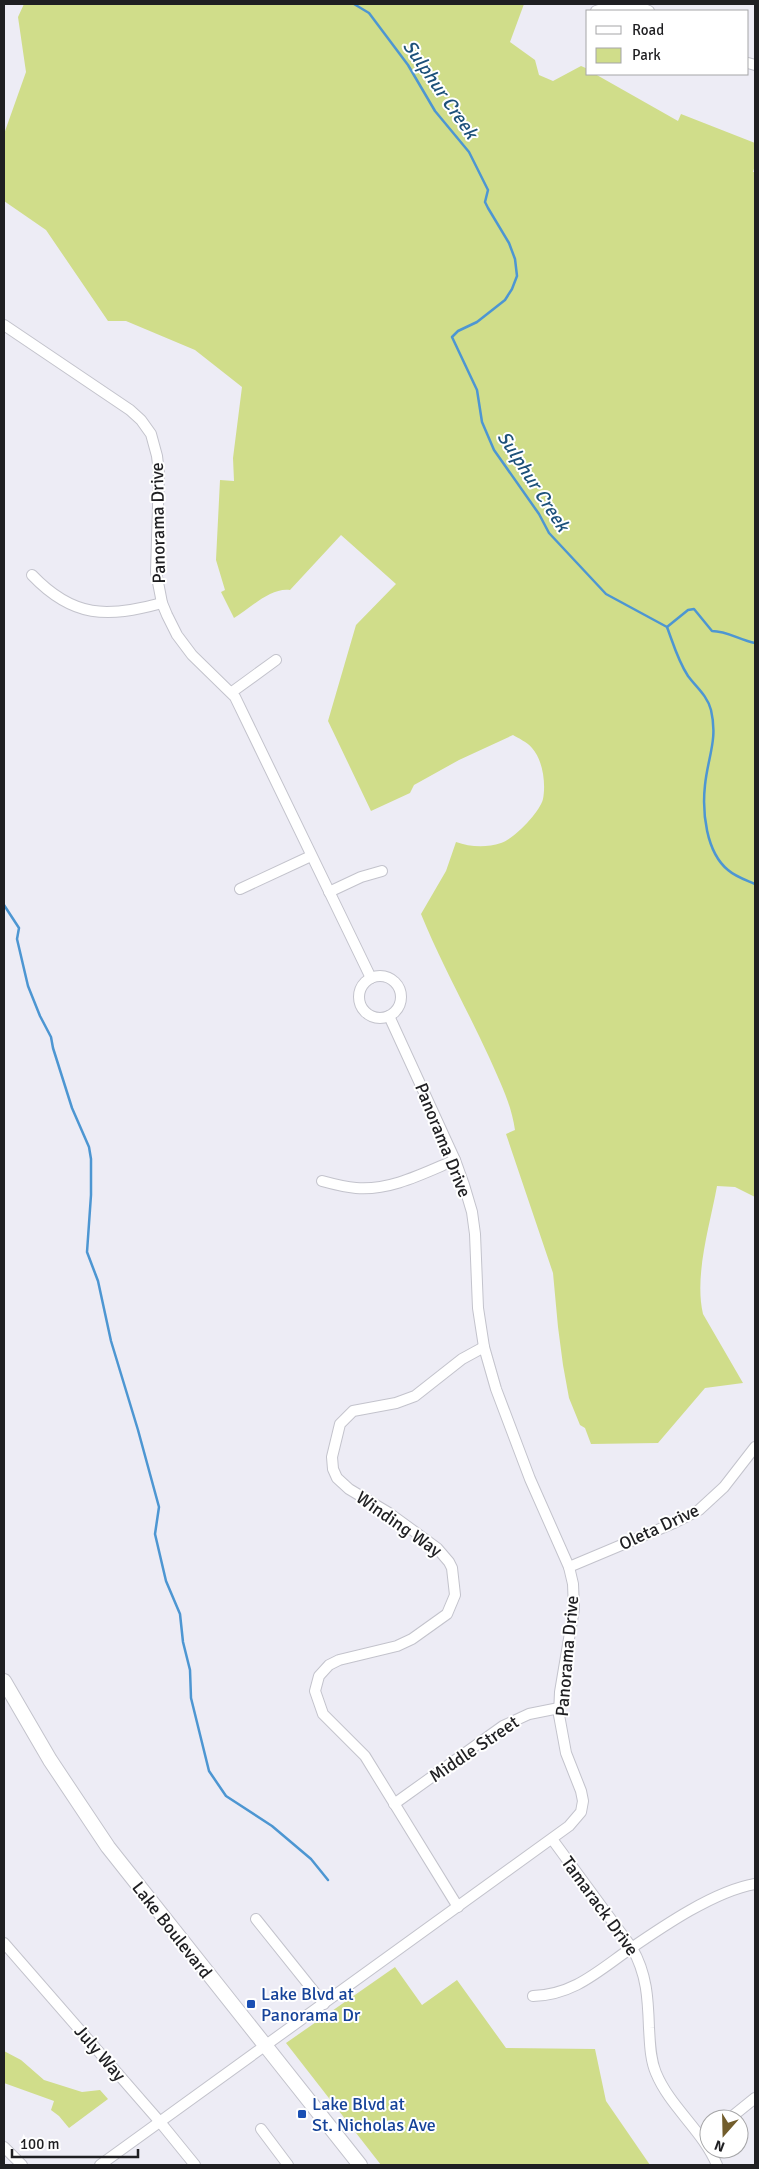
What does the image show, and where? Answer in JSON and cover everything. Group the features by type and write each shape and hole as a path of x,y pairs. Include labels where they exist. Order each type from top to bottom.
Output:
{"main road":[{"name":"Lake Boulevard","path":"4,1681 50,1760 108,1847 360,2165"}],"street":[{"path":"600,10 621,5 646,10"},
{"name":"Panorama Drive","path":"4,325 130,410 141,420 151,434 158,456 159,473 155,553 156,572 162,603 177,636 192,655 232,692 371,978"},
{"path":"32,575 54,596 86,611 113,613 137,610 162,603"},
{"path":"232,692 276,660"},
{"path":"240,889 311,856"},
{"path":"329,892 361,877 382,871"},
{"path":"383,976 389,978 398,988 400,1002 389,1016 376,1017 366,1012 359,1001 361,988 371,978 383,976"},
{"name":"Panorama Drive","path":"100,2165 552,1839 575,1821 581,1812 583,1801 581,1791 566,1753 559,1708 575,1595 569,1567 530,1479 496,1389 484,1347 479,1325 475,1234 472,1212 455,1160 389,1016"},
{"path":"322,1181 356,1188 377,1188 397,1183 455,1160"},
{"name":"Winding Way","path":"458,1907 365,1756 322,1714 316,1698 317,1679 322,1671 332,1664 397,1646 432,1627 448,1614 453,1603 456,1588 449,1562 438,1548 389,1513 348,1489 337,1478 333,1469 333,1451 340,1424 353,1411 396,1403 415,1396 462,1359 484,1347"},
{"name":"Oleta Drive","path":"569,1567 674,1523 699,1510 724,1487 755,1447"},
{"name":"Middle Street","path":"394,1804 503,1726 535,1712 559,1708"},
{"name":"Tamarack Drive","path":"552,1839 632,1948 640,1962 646,1983 650,2045 655,2072 666,2092 699,2131"},
{"path":"533,1996 553,1994 570,1989 712,1899 755,1884"},
{"path":"256,1919 324,2004"},
{"name":"July Way","path":"4,1943 160,2122 195,2165"},
{"path":"741,2109 755,2098"},
{"path":"261,2129 288,2165"},
{"path":"4,2147 22,2165"}],"green space":[{"path":"24,4 524,4 510,42 535,60 539,75 553,81 581,66 586,68 586,75 597,75 678,121 681,114 755,143 755,165 753,172 755,172 755,1197 735,1187 717,1186 704,1250 700,1283 703,1314 743,1383 705,1388 658,1443 591,1444 585,1428 580,1425 569,1398 563,1365 553,1273 506,1134 515,1130 511,1111 489,1057 421,914 446,871 456,842 478,846 490,846 501,843 513,836 532,818 543,799 543,772 539,759 530,746 513,735 459,760 414,785 410,793 371,811 328,721 356,625 396,584 341,535 290,590 283,590 268,595 234,618 221,592 225,590 216,560 220,480 234,481 233,458 242,387 195,350 126,321 108,321 46,230 4,201 4,134 26,72 18,17"},
{"path":"395,1967 422,2005 457,1980 506,2048 595,2049 606,2101 650,2165 381,2165 286,2043"},
{"path":"4,2051 21,2060 44,2080 82,2092 100,2090 108,2099 69,2128 51,2110 54,2101 4,2083"}],"waterway":[{"name":"Sulphur Creek","path":"354,4 369,13 408,65 435,111 469,152 488,190 485,202 509,243 515,259 517,276 505,300 477,322 458,331 452,337 477,390 482,422 494,450 539,514 549,533 606,594 667,627 684,670 704,696 711,710 713,739 704,796 705,819 710,842 715,853 728,870 755,884"},
{"path":"667,627 688,610 694,609 712,631 723,632 755,643"},
{"path":"4,905 19,928 17,939 28,986 51,1037 72,1108 89,1147 91,1195 87,1252 98,1281 111,1341 159,1507 155,1534 166,1581 180,1614 183,1642 190,1670 191,1698 209,1771 226,1796 272,1826 311,1859 328,1880"}],"place":[{"name":"Lake Blvd at Panorama Dr","path":"251,2004"},
{"name":"Lake Blvd at St. Nicholas Ave","path":"302,2114"}]}
